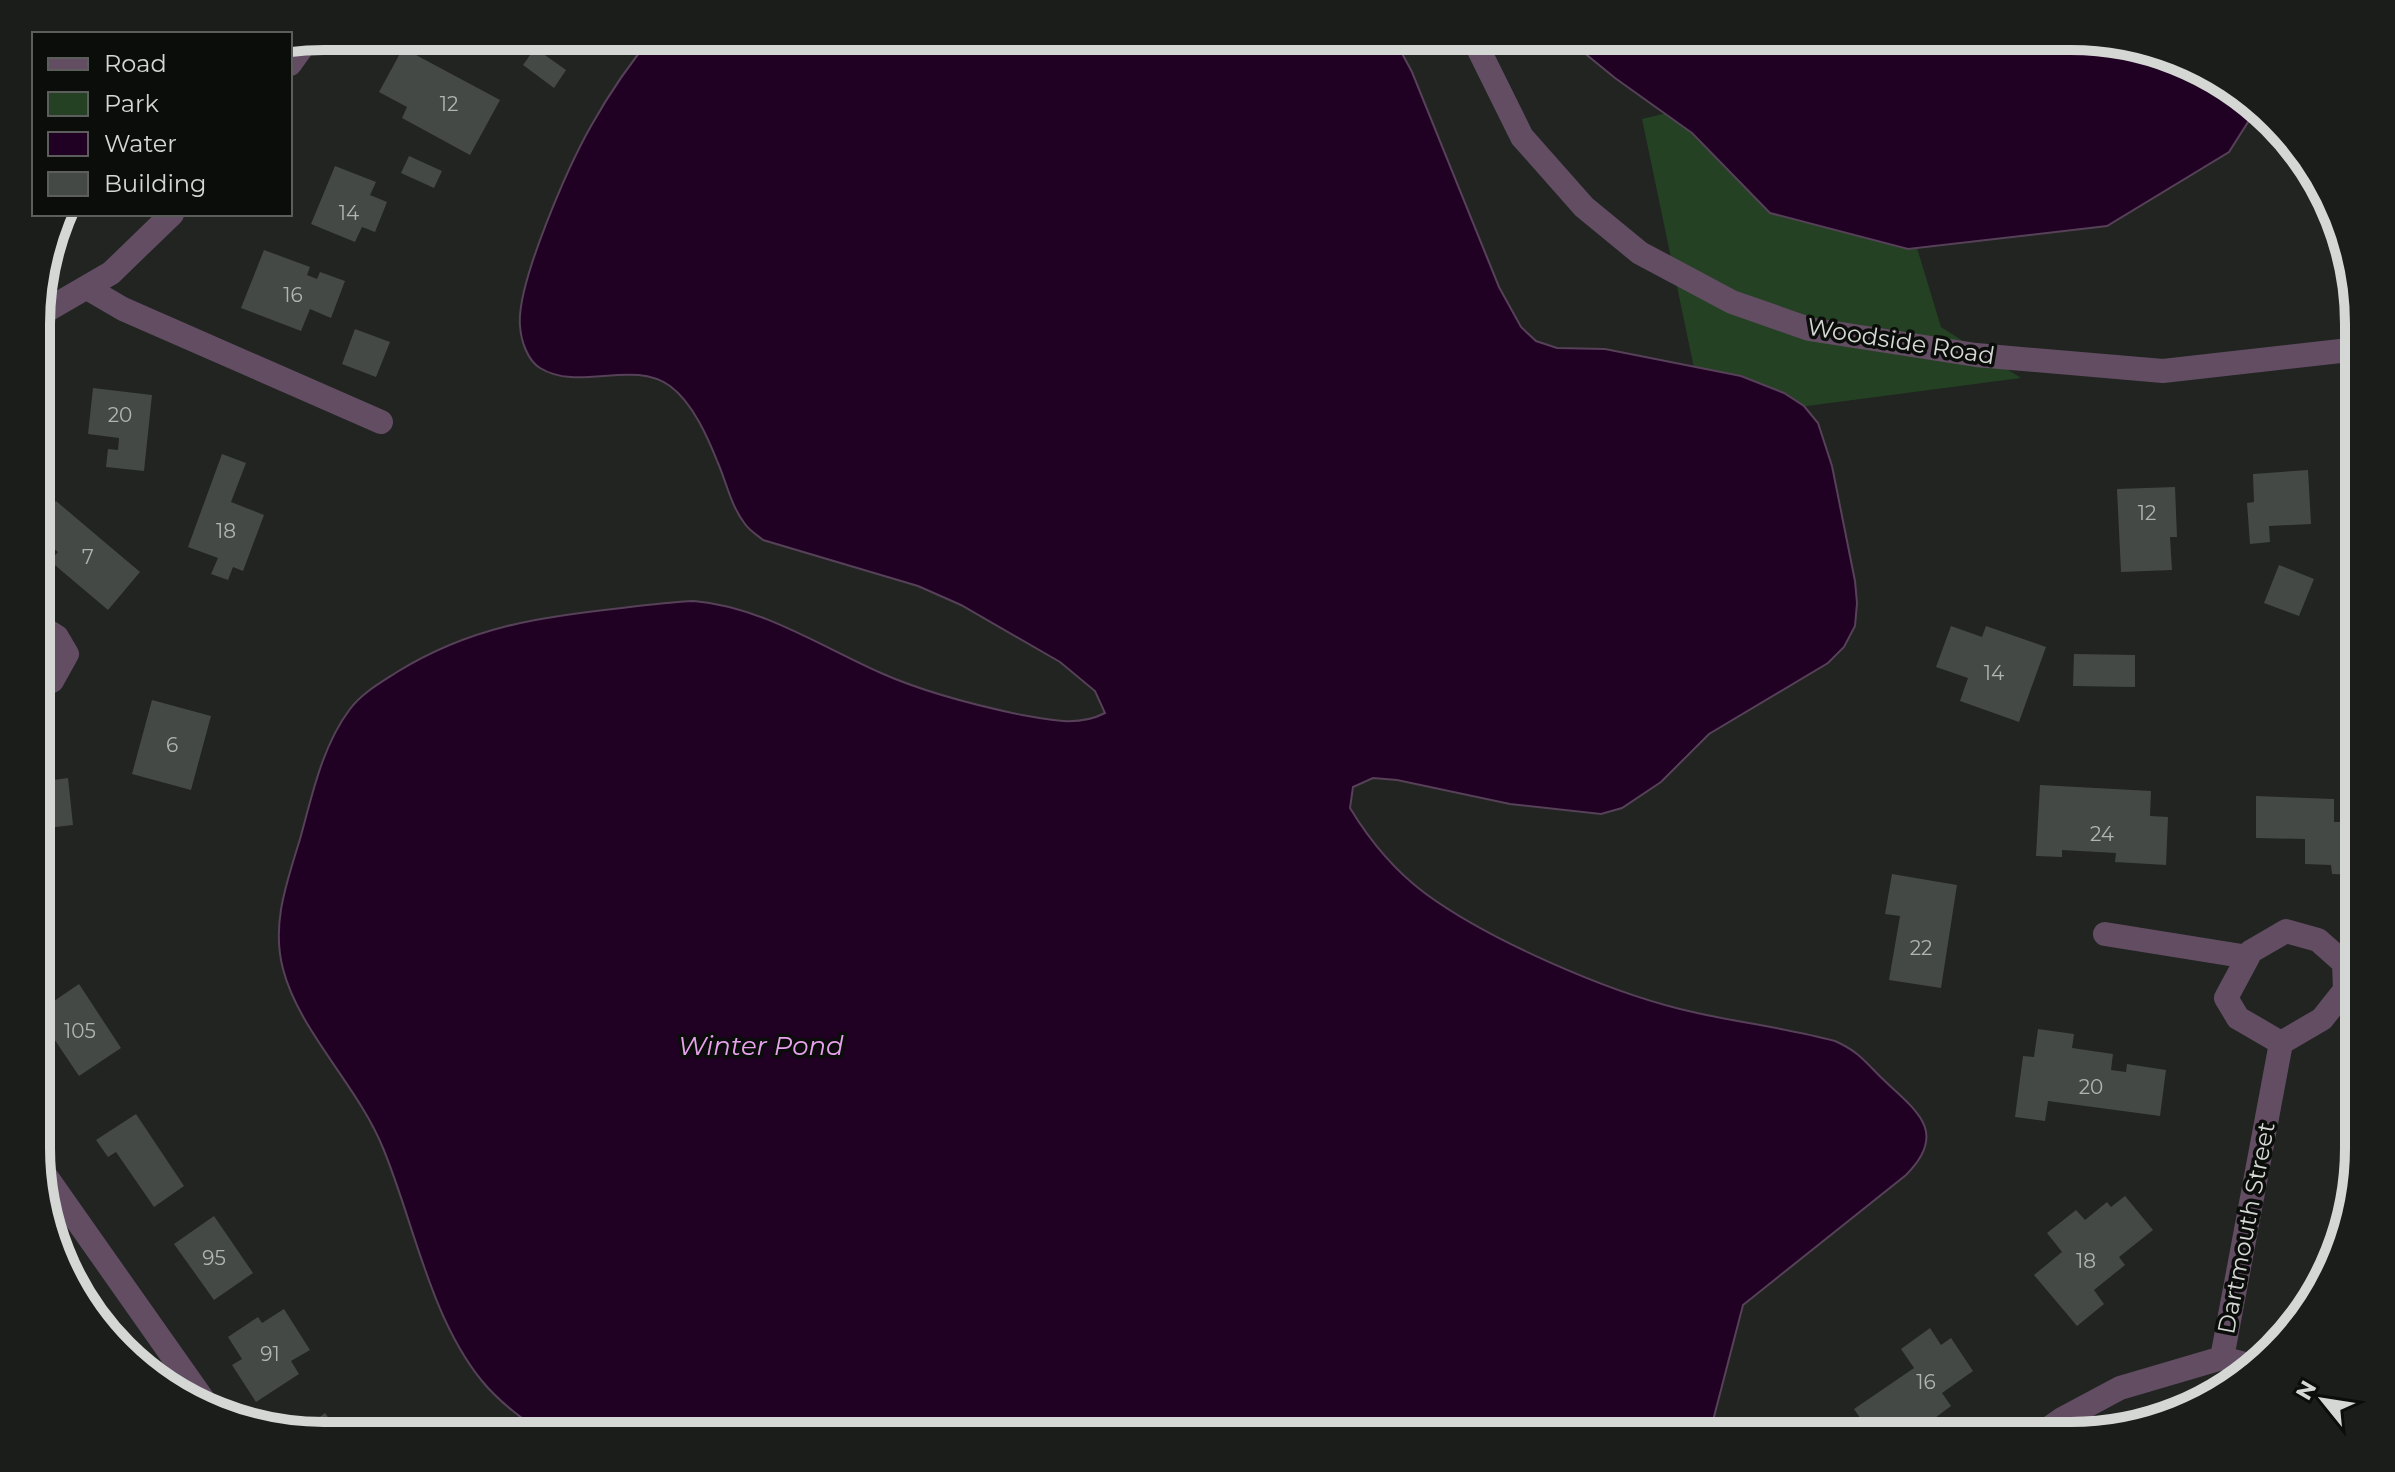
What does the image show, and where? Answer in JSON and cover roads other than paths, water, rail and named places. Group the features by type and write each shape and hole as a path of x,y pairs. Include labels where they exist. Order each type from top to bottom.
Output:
{"street":[{"name":"Woodside Road","path":"1479,50 1522,137 1584,207 1640,253 1732,302 1809,329 1976,355 2163,371 2344,351"},
{"path":"51,308 111,273 170,216"},
{"path":"87,288 123,309 381,422"},
{"path":"50,633 57,637 67,654 50,682"},
{"path":"2344,963 2318,940 2286,931 2250,952 2226,998 2238,1018 2281,1043 2322,1019 2344,991"},
{"path":"2105,934 2248,957"},
{"name":"Dartmouth Street","path":"2059,1421 2120,1388 2222,1358 2281,1043"},
{"path":"53,1186 196,1390"},
{"path":"2222,1358 2241,1363"}],"water":[{"name":"Winter Pond","path":"1400,50 1499,287 1521,327 1536,341 1557,348 1605,349 1741,376 1784,393 1804,406 1818,423 1832,466 1857,603 1855,626 1844,647 1828,663 1709,734 1661,782 1622,808 1601,814 1510,804 1397,780 1373,778 1353,787 1350,808 1375,844 1404,876 1426,894 1482,929 1548,962 1650,1000 1699,1014 1835,1041 1864,1060 1919,1115 1927,1137 1925,1148 1906,1175 1743,1305 1713,1421 528,1422 504,1404 482,1381 464,1356 436,1299 394,1177 372,1125 315,1037 291,992 283,969 279,936 286,887 325,755 340,723 355,703 397,672 451,644 478,634 562,615 694,601 767,619 881,673 950,698 1053,720 1085,720 1105,713 1095,691 1060,662 961,605 918,586 763,540 740,517 699,422 686,402 670,386 655,378 639,375 555,375 532,360 520,326 526,283 535,255 570,168 591,126 641,51"},
{"path":"1581,50 2089,51 2124,55 2192,78 2251,117 2229,152 2107,226 1908,249 1770,213 1692,133"}]}
